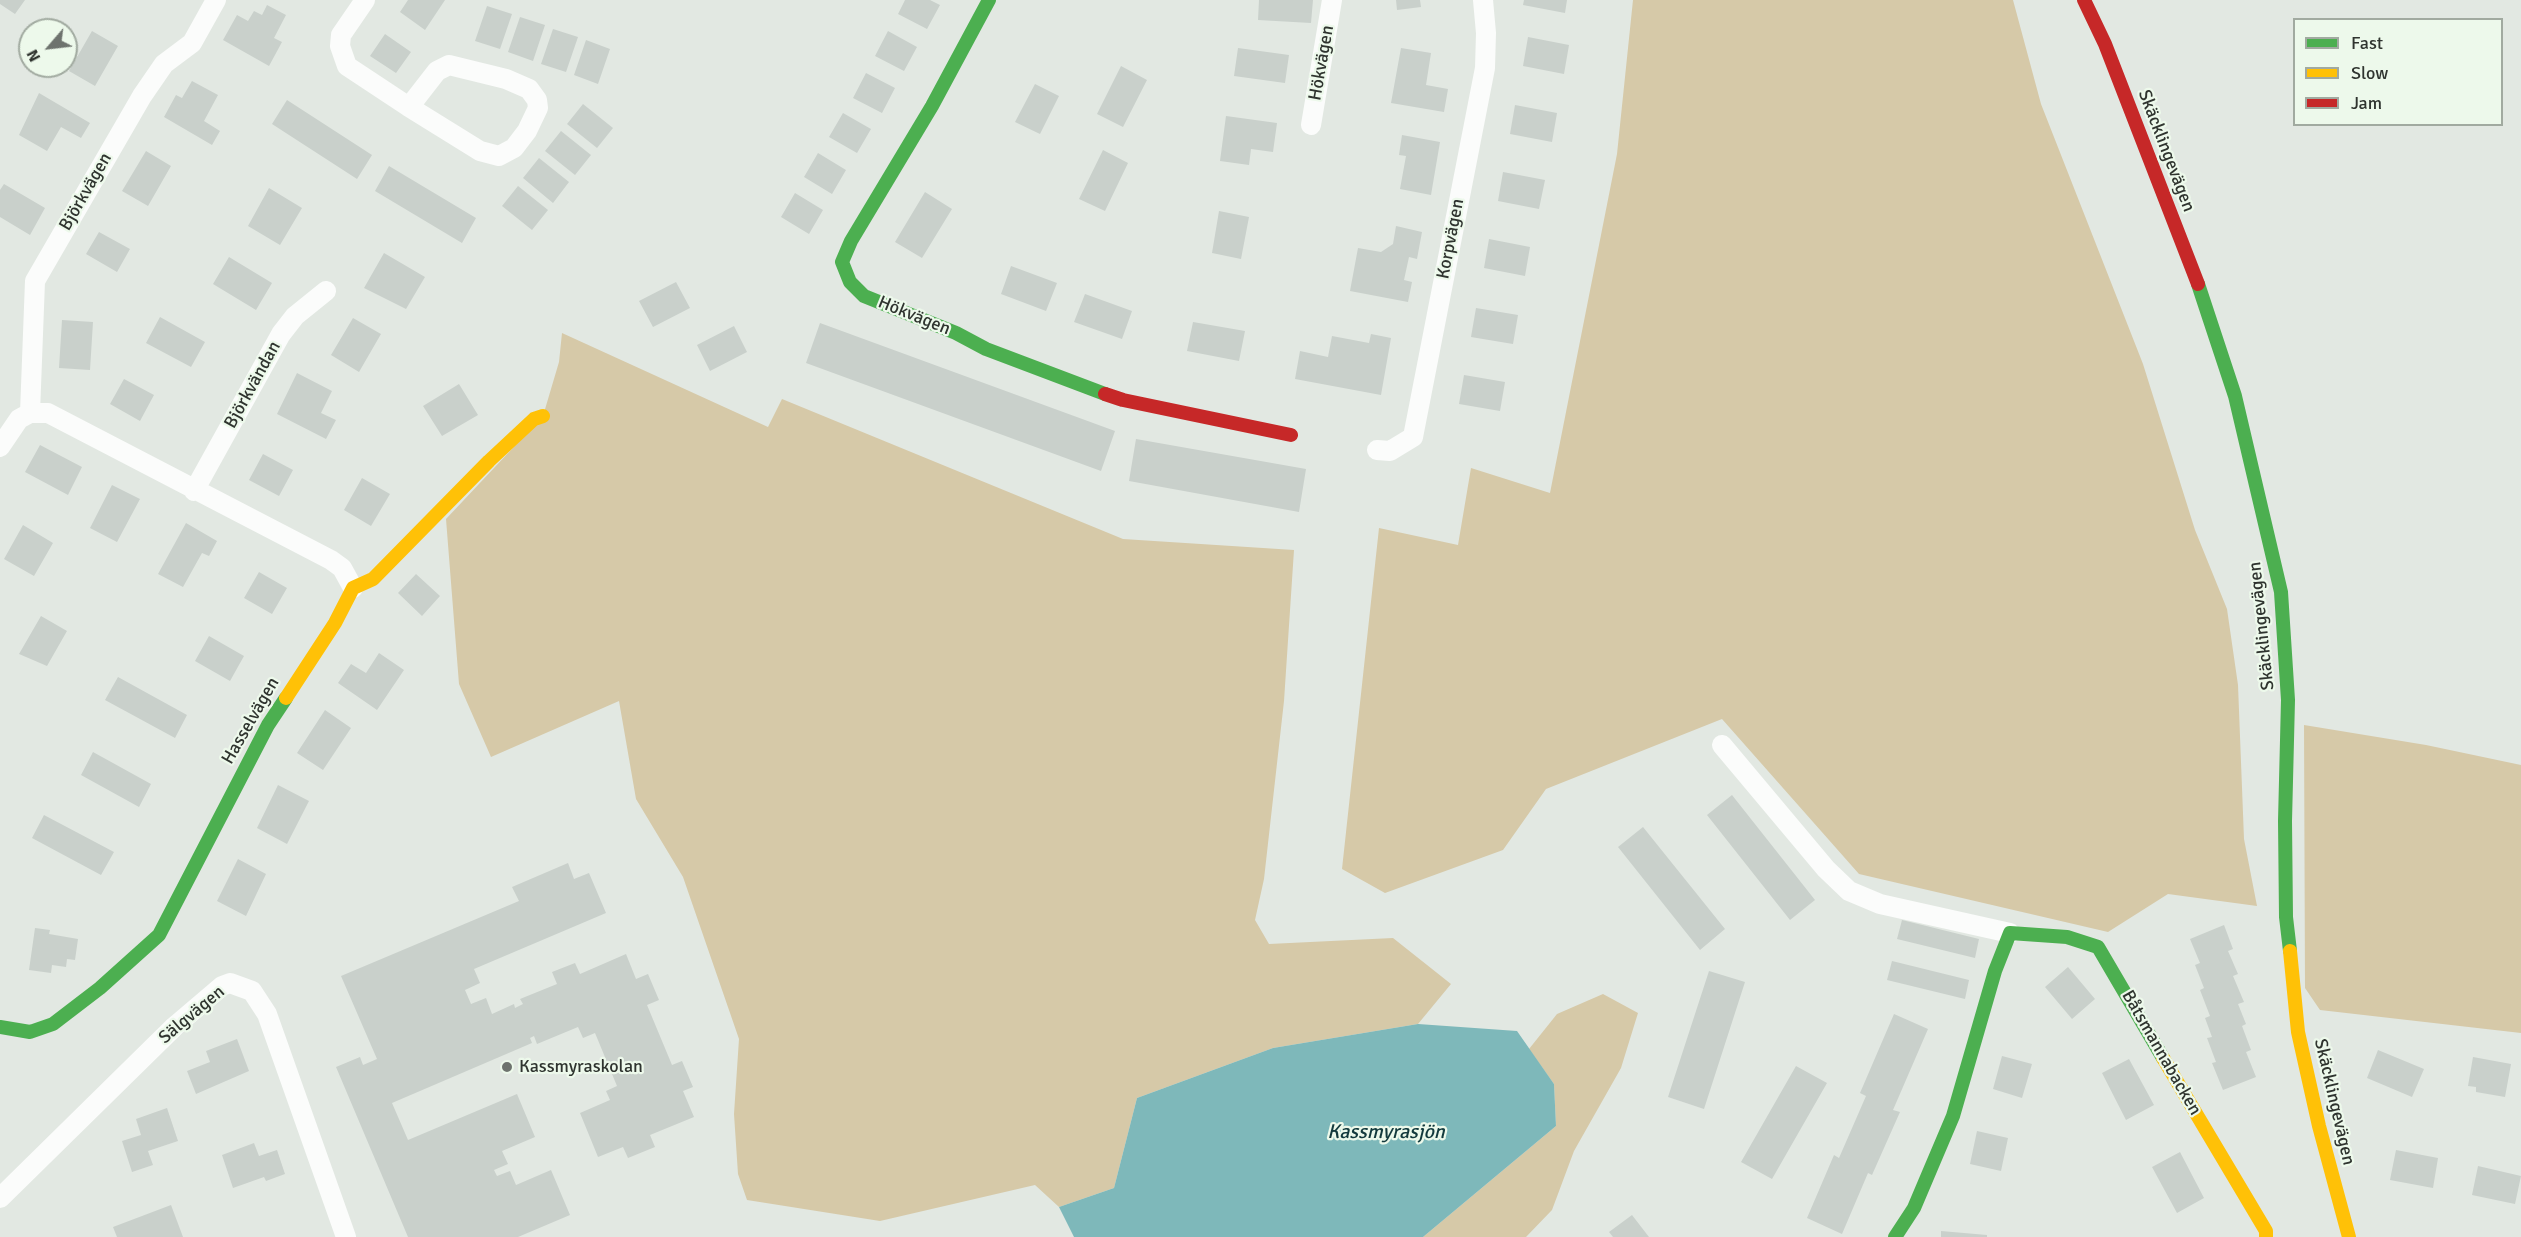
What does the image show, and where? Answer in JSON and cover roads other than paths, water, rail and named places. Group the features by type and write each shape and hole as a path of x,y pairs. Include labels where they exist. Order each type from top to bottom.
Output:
{"street":[{"name":"Björkvägen","path":"30,413 35,281 142,96 164,64 192,42 216,0"},
{"path":"365,0 341,35 340,46 347,66 409,107 480,151 499,156 514,148 527,131 538,108 537,100 528,89 506,79 449,65 437,71 409,107"},
{"name":"Hökvägen","path":"989,0 982,17 932,106 851,241 842,262 850,282 864,296 956,333 986,349 1123,400 1291,435"},
{"name":"Hökvägen","path":"1311,125 1332,0"},
{"name":"Korpvägen","path":"1377,450 1390,451 1413,437 1485,68 1486,33 1483,0"},
{"name":"Skäcklingevägen","path":"2084,0 2105,44 2189,259 2235,396 2266,520 2281,592 2288,700 2285,821 2286,917 2298,1032 2319,1126 2349,1237"},
{"name":"Björkvändan","path":"194,491 281,334 295,316 326,291"},
{"path":"0,447 19,419 30,413 48,413 194,491 331,560 342,568 354,588 373,579 384,569 489,461 534,418 543,416"},
{"name":"Hasselvägen","path":"0,1027 30,1032 53,1024 100,988 159,935 268,724 335,623 354,588"},
{"name":"Båtsmannabacken","path":"1722,745 1826,869 1849,891 1880,904 2010,933 2067,937 2098,947 2266,1231 2266,1237"},
{"path":"1895,1237 1914,1208 1953,1116 1995,971 2010,933"},
{"name":"Sälgvägen","path":"0,1198 175,1026 222,986 230,983 252,991 267,1014 346,1237"}],"water":[{"name":"Kassmyrasjön","path":"1418,1024 1517,1031 1554,1084 1556,1126 1423,1237 1074,1237 1059,1207 1114,1188 1137,1098 1273,1048"}],"place":[{"name":"Kassmyraskolan","path":"507,1067"}]}
